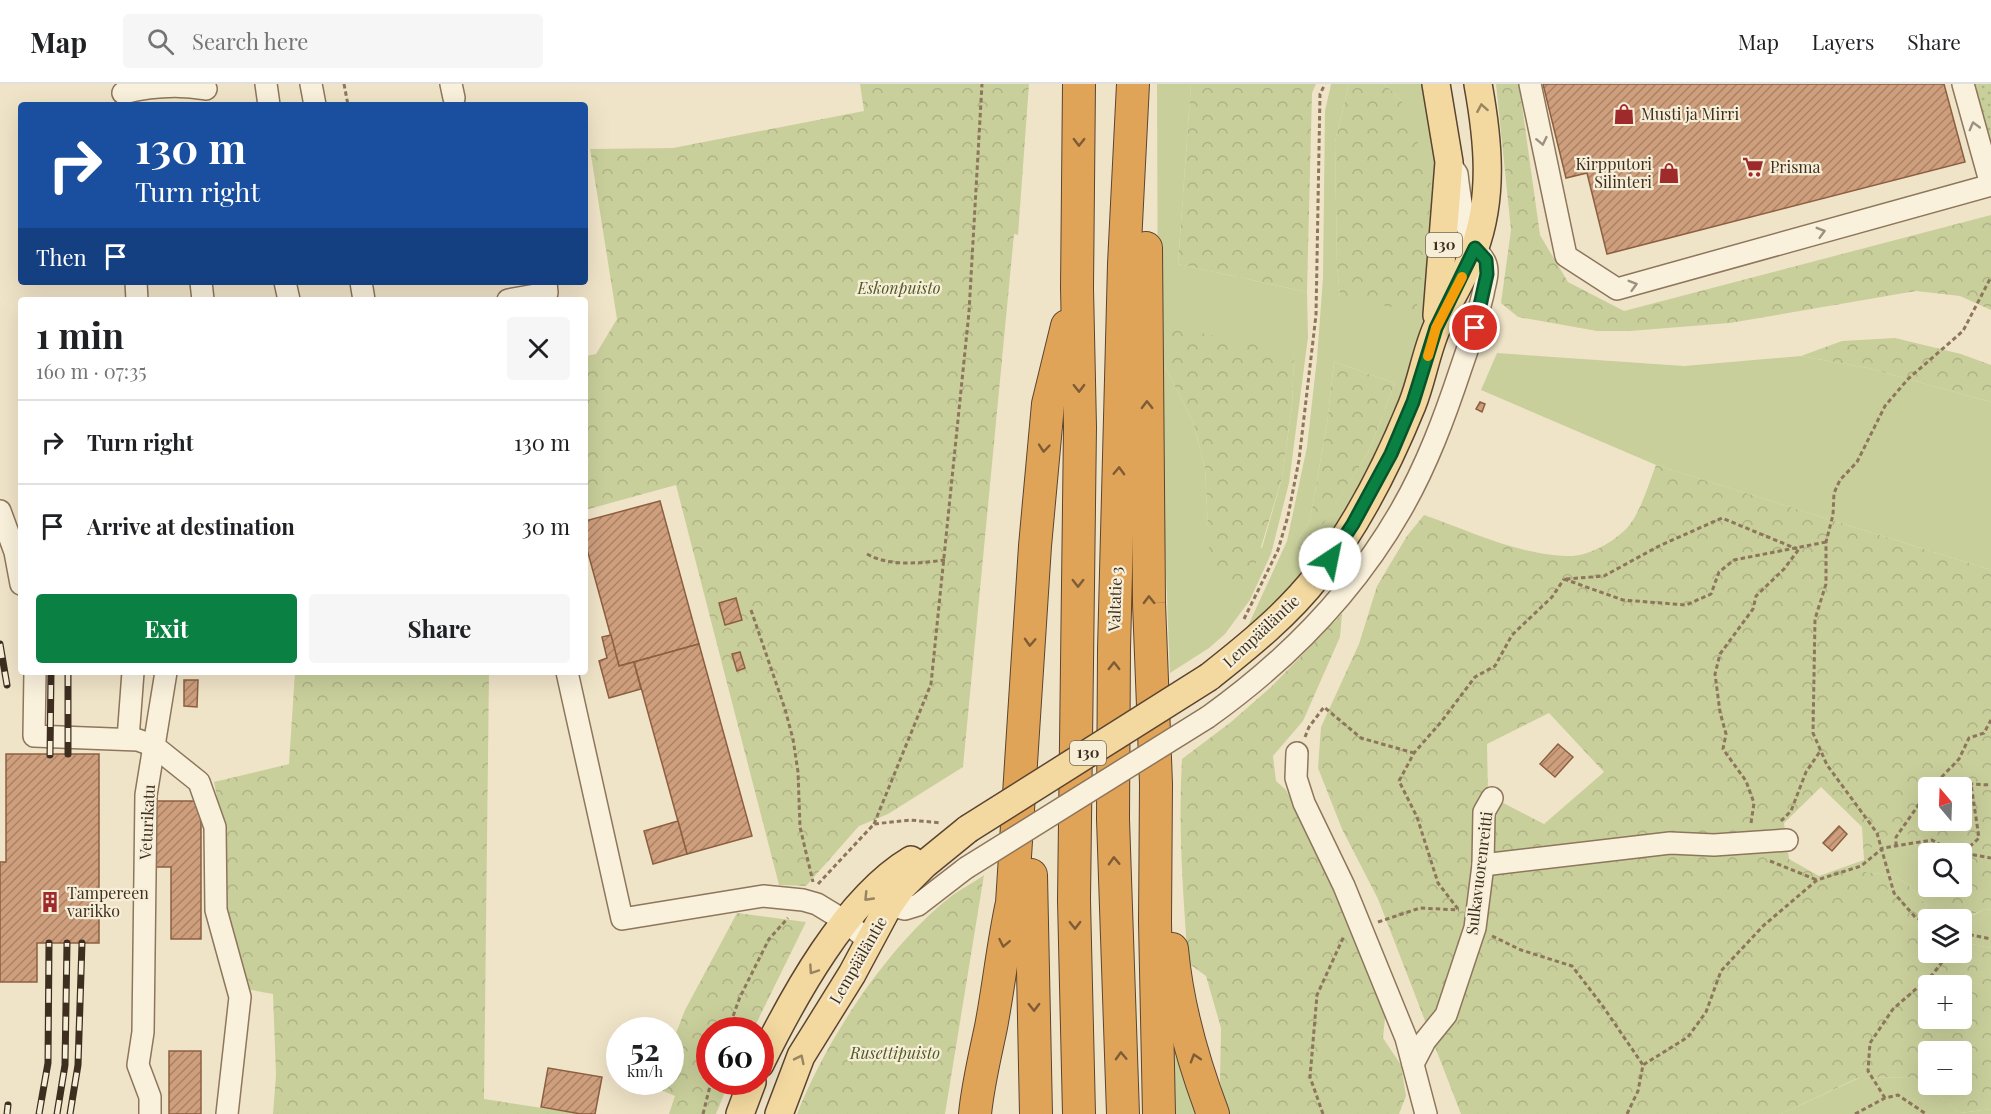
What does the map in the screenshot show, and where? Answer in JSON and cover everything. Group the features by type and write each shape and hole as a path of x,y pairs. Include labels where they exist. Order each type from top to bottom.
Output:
{"highway":[{"path":"1079,84 1077,288 1080,427 1074,900 1079,1114"},
{"path":"1133,99 1146,167 1149,603 1156,784 1155,922 1159,1114"},
{"name":"Valtatie 3","path":"1123,1114 1113,819 1114,660 1124,264 1133,99"},
{"path":"975,1114 1012,903 1035,546 1048,404 1077,288"},
{"path":"1026,697 1036,1114"},
{"path":"1156,784 1174,969 1186,1030 1213,1114"}],"main road":[{"name":"Lempääläntie","path":"1436,84 1449,162 1436,328"},
{"name":"Lempääläntie","path":"774,1037 793,1001 845,921 899,867 968,829 1209,677 1242,651 1289,607 1317,576 1342,542 1391,454 1413,402 1436,328 1475,248 1486,208 1488,166 1484,118 1478,84"},
{"name":"Lempääläntie","path":"779,1114 801,1056 852,974 889,905 925,864 968,829"},
{"path":"740,1114 747,1095"}],"lane":[{"path":"266,84 269,102"},
{"path":"311,84 314,102"},
{"path":"1530,84 1566,256 1617,289 1990,185 1963,84"},
{"path":"123,94 168,85 188,85 204,93"},
{"path":"889,905 905,909 918,905 966,868 1208,717 1258,679 1315,624 1362,569 1402,509 1445,416 1475,328 1487,274 1486,260 1475,248 1466,226 1457,174 1449,162"},
{"path":"525,297 547,293 546,285"},
{"path":"0,511 15,552 18,568"},
{"path":"35,675 34,736 138,740 154,746 199,782 215,827 216,910 240,997 227,1114"},
{"path":"128,739 133,675"},
{"name":"Veturikatu","path":"150,1114 150,1096 138,1065 143,1032 146,795 166,675"},
{"path":"568,675 622,919 763,896 803,900 817,904 845,921 869,941"},
{"path":"1297,753 1296,778 1304,803 1344,886 1406,1038 1426,1114"},
{"name":"Sulkavuorenreitti","path":"1413,1064 1425,1041 1446,1015 1475,928 1483,865 1484,812 1492,798"},
{"path":"1483,865 1670,843 1714,845 1783,840"}],"path":[{"path":"344,84 347,102"},
{"path":"874,824 931,684 969,312 982,84"},
{"path":"1241,623 1278,550 1288,516 1299,460 1316,315 1320,94 1325,84"},
{"path":"1918,919 1894,893 1877,833 1827,765 1813,733 1815,619 1826,584 1826,542 1833,515 1834,493 1840,480 1857,462 1885,406 1908,379 1963,331 1991,277"},
{"path":"1564,579 1604,576 1659,546 1722,518 1799,549"},
{"path":"1564,579 1623,600 1686,605 1711,594 1719,572 1734,561 1826,542"},
{"path":"1799,549 1784,569 1756,596 1753,609 1720,654 1715,674 1720,712 1726,734 1724,749 1746,781 1754,802 1748,842 1763,858 1817,880"},
{"path":"867,554 876,559 897,562 945,560"},
{"path":"1564,579 1552,597 1512,635 1495,666 1476,677 1414,753 1399,781 1417,817 1438,883 1475,928 1521,950 1572,966 1602,1005 1643,1065 1638,1091 1628,1114"},
{"path":"751,610 793,739 798,772 800,827 817,904"},
{"path":"1297,753 1309,727 1324,707 1361,738 1414,753"},
{"path":"1942,777 1959,759 1969,738 1984,733 1991,720"},
{"path":"1783,840 1780,822 1791,811 1806,772 1821,750"},
{"path":"1972,784 1991,785"},
{"path":"1972,791 1979,838 1972,844"},
{"path":"1896,846 1896,837 1918,804"},
{"path":"1643,1065 1689,1037 1706,1012 1720,971 1763,926 1817,880 1861,866 1883,848 1932,840 1937,843"},
{"path":"1972,855 1991,858"},
{"path":"1323,1114 1311,1077 1317,995 1344,936 1360,927 1420,908 1459,910"},
{"path":"1972,936 1991,939"},
{"path":"1885,1098 1868,1071 1869,1043 1893,1009 1932,975 1941,963"},
{"path":"703,1114 708,1095"},
{"path":"1855,1114 1885,1098 1899,1095 1926,1114"}],"green space":[{"name":"Eskonpuisto","path":"860,84 1029,84 1018,235 1014,234 963,767 888,814 859,826 806,886 779,885 676,485 588,509 588,355 596,354 617,319 590,149 673,148 864,111"},
{"path":"1157,84 1191,84 1178,264 1307,292 1308,337 1289,483 1271,554 1250,600 1225,634 1209,648 1170,673 1158,378","holes":["1294,353 1292,405 1282,478 1262,548 1208,527 1205,469 1193,422 1165,367"]},
{"path":"1191,84 1316,84 1312,93 1307,292 1178,264"},
{"path":"1331,84 1349,84 1335,142 1337,266 1340,297 1401,100 1384,84 1429,84 1436,125 1437,243 1423,331 1386,435 1342,519 1294,581 1250,630 1247,628 1287,541 1307,447 1323,278 1325,111","holes":["1334,362 1395,383 1369,451 1303,555 1296,542 1310,520 1327,424"]},
{"path":"1349,84 1384,84 1401,100 1431,176 1431,216 1416,311 1340,298 1337,266 1335,142"},
{"path":"1496,84 1519,84 1540,235 1568,282 1624,311 1991,215 1991,310 1960,296 1916,291 1730,323 1630,331 1597,331 1518,317 1501,303 1511,230"},
{"path":"1972,84 1991,84 1991,162"},
{"path":"1173,327 1294,353 1292,405 1282,478 1251,580 1231,590 1210,569 1205,469 1193,422 1165,367"},
{"path":"1895,338 1961,354 1991,365 1991,402 1868,368 1801,356 1842,341"},
{"path":"1497,353 1684,366 1801,356 1868,368 1991,402 1991,570 1656,465 1481,390"},
{"path":"1334,362 1395,383 1369,451 1303,556 1296,542 1310,520 1327,424"},
{"path":"1656,465 1991,570 1991,909 1972,915 1972,909 1945,909 1930,897 1972,897 1972,843 1923,843 1921,838 1898,834 1886,838 1866,851 1865,861 1860,864 1863,871 1895,877 1902,881 1921,898 1928,909 1918,909 1918,963 1972,963 1972,944 1991,948 1991,1109 1960,1113 1937,1095 1972,1095 1972,1041 1918,1041 1918,1080 1914,1077 1858,1078 1781,1114 1461,1114 1378,899 1342,829 1318,768 1321,727 1359,644 1377,586 1407,536 1424,515 1494,541 1529,551 1574,556 1591,552 1614,539 1632,522","holes":["1549,713 1604,772 1544,824 1488,795 1487,744","1821,787 1862,827 1864,860 1819,876 1789,859 1784,823"]},
{"path":"1342,614 1340,637 1303,721 1273,756 1276,781 1286,790 1318,852 1386,1008 1383,1038 1401,1065 1406,1096 1399,1114 1228,1114 1220,1082 1221,1028 1206,976 1188,963 1181,835 1182,759 1231,722 1271,687"},
{"path":"295,675 489,675 484,1099 581,1114 273,1114 276,1075 273,994 246,989 223,897 225,840 214,782 289,764"},
{"path":"1905,832 1921,838 1923,843 1918,843 1918,896 1895,877 1863,871 1860,864 1865,861 1865,851 1891,835"},
{"name":"Rusettipuisto","path":"984,875 945,1114 797,1114 809,1085 841,1026 881,968 926,918 953,895"},
{"path":"1919,897 1944,897 1964,909 1929,909"},
{"path":"1991,909 1991,948 1972,944 1972,914"},
{"path":"737,913 806,922 759,1017 696,1017 696,1095 724,1095 716,1114 669,1114 675,1096 673,1095 684,1095 682,1017"},
{"path":"1174,1014 1204,1114 1170,1114"},
{"path":"1914,1077 1918,1080 1918,1095 1937,1095 1960,1113 1991,1109 1991,1114 1781,1114 1859,1078"}],"building":[{"name":"Prisma","path":"1543,84 1944,84 1965,162 1607,254 1587,173 1566,178"},
{"path":"1480,402 1485,404 1482,412 1476,409"},
{"path":"660,501 699,644 619,666 588,553 588,520"},
{"path":"736,598 742,620 725,625 719,603"},
{"path":"611,635 619,666 634,662 641,689 609,698 599,661 607,658 602,637"},
{"path":"699,644 752,836 687,854 634,662"},
{"path":"740,652 745,668 737,671 732,654"},
{"path":"184,680 198,680 197,707 184,706"},
{"path":"1558,744 1573,757 1555,777 1540,764"},
{"name":"Tampereen varikko","path":"6,754 99,754 99,943 37,943 37,982 0,982 0,862 6,862"},
{"path":"155,801 201,801 201,939 171,939 171,867 155,867"},
{"path":"678,821 687,854 653,864 644,831"},
{"path":"1839,826 1847,834 1832,851 1823,843"},
{"path":"169,1051 201,1051 201,1114 169,1114"},
{"path":"548,1068 602,1077 595,1114 541,1107"}],"railway":[{"path":"0,644 7,685"},
{"path":"50,755 51,675"},
{"path":"68,675 68,754"},
{"path":"39,1114 48,1063 49,943"},
{"path":"57,1114 65,1065 67,943"},
{"path":"70,1114 78,1065 82,943"},
{"path":"7,1114 8,1105"}],"slow traffic":[{"path":"1428,356 1436,328 1462,277"}],"place":[{"name":"Musti ja Mirri","path":"1624,114"},
{"name":"Prisma","path":"1753,167"},
{"name":"Kirpputori Silinteri","path":"1669,173"},
{"name":"Tampereen varikko","path":"50,902"}],"route":[{"path":"1330,559 1353,524 1391,454 1413,402 1436,328 1475,248 1486,260 1487,274 1475,328"}]}
